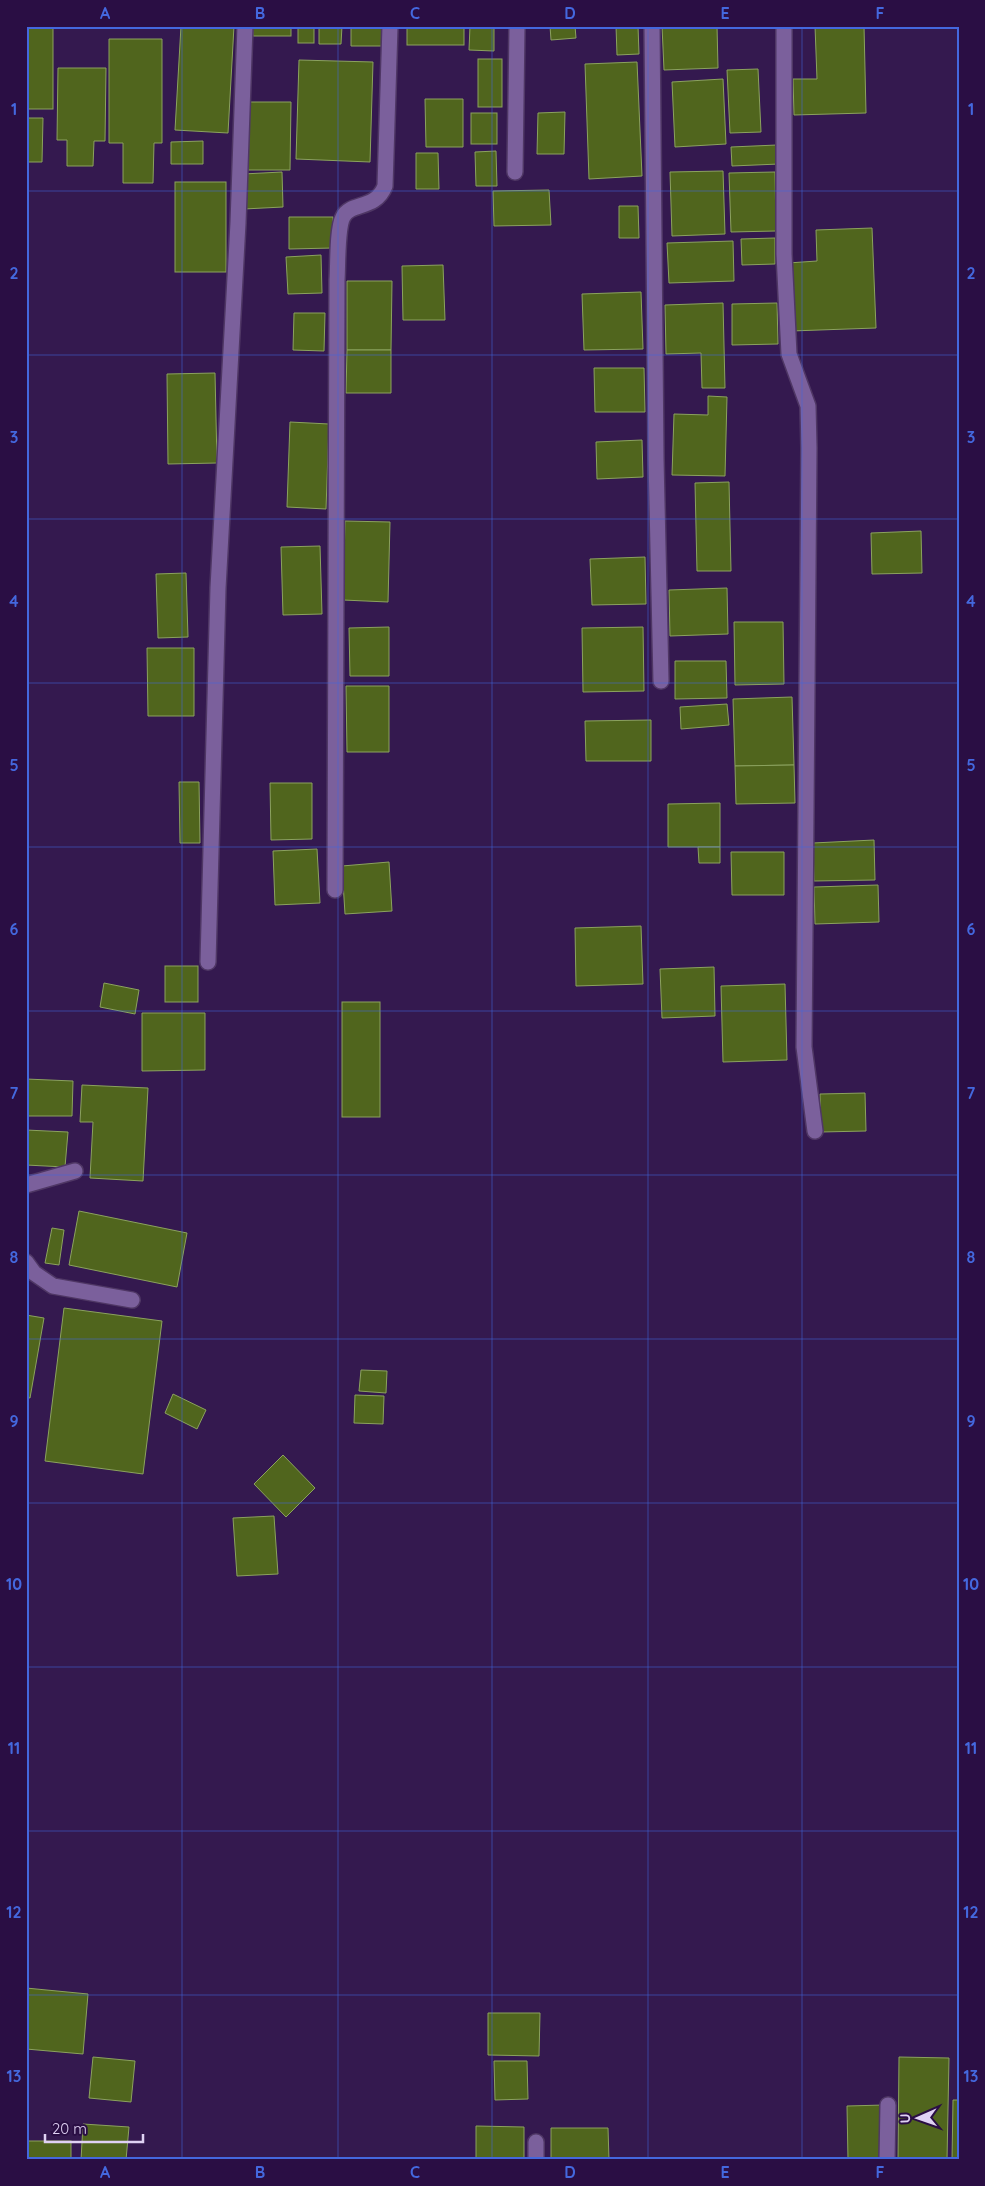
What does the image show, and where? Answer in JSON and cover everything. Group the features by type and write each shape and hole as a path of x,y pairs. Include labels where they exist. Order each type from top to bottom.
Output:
{"street":[{"path":"208,962 218,588 238,223 245,26"},
{"path":"334,890 337,290 339,244 342,218 349,210 371,204 382,193 385,186 390,26"},
{"path":"515,172 517,26"},
{"path":"652,26 656,458 661,681"},
{"path":"784,26 784,254 788,354 808,406 809,508 804,1047 815,1131"},
{"path":"26,1185 75,1171"},
{"path":"26,1262 34,1273 53,1286 132,1300"},
{"path":"887,2160 888,2105"},
{"path":"536,2142 536,2160"}],"building":[{"path":"26,26 53,26 53,109 26,109"},
{"path":"181,26 234,26 228,133 175,130"},
{"path":"253,26 291,26 291,36 253,36"},
{"path":"298,26 314,26 314,43 298,43"},
{"path":"319,26 342,26 341,44 319,44"},
{"path":"351,26 389,26 388,46 351,46"},
{"path":"407,26 464,26 464,45 407,45"},
{"path":"470,26 494,26 494,51 469,50"},
{"path":"550,26 575,26 576,38 551,40"},
{"path":"616,26 638,26 639,54 617,55"},
{"path":"662,26 717,26 718,68 664,70"},
{"path":"815,26 864,26 866,113 794,115 793,79 817,79"},
{"path":"109,39 162,39 162,143 154,143 153,183 123,183 123,143 109,143"},
{"path":"478,59 502,59 502,107 478,107"},
{"path":"299,60 373,62 370,162 296,159"},
{"path":"637,62 642,176 589,179 585,64"},
{"path":"58,68 106,68 105,141 94,141 93,166 67,166 67,140 57,140"},
{"path":"758,69 761,132 730,133 727,70"},
{"path":"723,79 726,144 675,147 672,82"},
{"path":"425,99 463,99 463,147 426,147"},
{"path":"248,102 291,102 290,170 248,170"},
{"path":"565,112 564,154 537,154 538,113"},
{"path":"471,113 497,113 497,144 471,144"},
{"path":"26,118 43,118 42,162 26,162"},
{"path":"203,141 203,164 171,164 171,142"},
{"path":"777,145 779,164 732,166 731,147"},
{"path":"496,151 497,186 476,186 475,152"},
{"path":"416,153 438,153 439,189 416,189"},
{"path":"723,171 725,234 672,236 670,172"},
{"path":"282,172 283,207 244,209 243,174"},
{"path":"775,172 776,231 731,232 729,173"},
{"path":"175,182 226,182 226,272 175,272"},
{"path":"549,190 551,225 494,226 493,191"},
{"path":"619,206 638,206 639,238 619,238"},
{"path":"289,217 333,217 333,248 289,249"},
{"path":"872,228 876,328 791,331 788,263 817,261 816,230"},
{"path":"775,238 775,264 742,265 741,239"},
{"path":"733,241 734,281 669,283 667,243"},
{"path":"321,255 322,293 288,294 286,257"},
{"path":"443,265 445,320 403,320 402,266"},
{"path":"347,281 392,281 391,350 347,350"},
{"path":"641,292 643,349 584,350 582,294"},
{"path":"723,303 725,388 702,388 701,353 666,354 665,305"},
{"path":"777,303 778,344 732,345 732,304"},
{"path":"294,313 325,313 324,351 293,350"},
{"path":"347,350 391,350 391,393 346,393"},
{"path":"594,368 644,368 645,412 595,412"},
{"path":"215,373 217,463 168,464 167,374"},
{"path":"708,396 727,397 725,476 672,475 674,414 708,415"},
{"path":"290,422 329,424 326,509 287,507"},
{"path":"642,440 643,477 597,479 596,442"},
{"path":"729,482 731,571 697,571 695,483"},
{"path":"345,521 390,522 388,602 343,600"},
{"path":"921,531 922,573 872,574 871,533"},
{"path":"320,546 322,614 283,615 281,547"},
{"path":"645,557 646,604 592,605 590,559"},
{"path":"186,573 188,637 158,638 156,574"},
{"path":"727,588 728,634 670,636 669,590"},
{"path":"734,622 783,622 784,684 735,685"},
{"path":"389,627 389,676 350,676 349,628"},
{"path":"643,627 644,691 583,692 582,628"},
{"path":"147,648 194,648 194,716 148,716"},
{"path":"675,661 726,661 727,698 675,699"},
{"path":"346,686 389,686 389,752 347,752"},
{"path":"792,697 794,765 735,766 733,699"},
{"path":"727,704 729,725 681,729 680,707"},
{"path":"651,720 651,761 586,761 585,721"},
{"path":"794,765 795,803 736,804 735,766"},
{"path":"179,782 199,782 200,843 180,843"},
{"path":"270,783 312,783 312,839 271,840"},
{"path":"720,803 720,847 668,847 668,804"},
{"path":"874,840 875,880 814,881 813,843"},
{"path":"698,847 720,847 720,863 699,863"},
{"path":"317,849 320,903 275,905 273,851"},
{"path":"731,852 784,852 784,895 732,895"},
{"path":"389,862 392,911 345,914 342,866"},
{"path":"878,885 879,922 815,924 814,887"},
{"path":"641,926 643,984 576,986 575,928"},
{"path":"26,965 28,965 26,1021"},
{"path":"165,966 198,966 198,1002 165,1002"},
{"path":"714,967 715,1016 662,1018 660,969"},
{"path":"104,983 139,990 135,1014 100,1007"},
{"path":"785,984 787,1060 723,1062 721,986"},
{"path":"342,1002 380,1002 380,1117 342,1117"},
{"path":"142,1013 205,1013 205,1070 142,1071"},
{"path":"26,1079 73,1081 72,1116 26,1116"},
{"path":"82,1085 148,1088 143,1181 90,1178 93,1122 80,1122"},
{"path":"865,1093 866,1131 821,1132 820,1094"},
{"path":"26,1130 68,1132 65,1167 26,1165"},
{"path":"79,1211 187,1233 177,1287 69,1265"},
{"path":"52,1228 64,1230 59,1265 45,1263"},
{"path":"64,1308 162,1321 143,1474 45,1461"},
{"path":"26,1315 44,1318 30,1398 26,1397"},
{"path":"361,1370 387,1371 386,1393 359,1391"},
{"path":"173,1394 206,1410 197,1429 165,1413"},
{"path":"355,1395 384,1396 383,1424 354,1423"},
{"path":"283,1455 315,1488 286,1517 254,1484"},
{"path":"274,1516 278,1574 237,1576 233,1518"},
{"path":"26,1988 88,1994 83,2054 26,2049"},
{"path":"488,2013 540,2013 539,2056 488,2055"},
{"path":"93,2057 135,2061 131,2102 89,2098"},
{"path":"899,2057 949,2058 947,2160 898,2160"},
{"path":"494,2061 527,2061 528,2099 495,2100"},
{"path":"953,2100 959,2100 959,2160 952,2160"},
{"path":"884,2105 884,2160 848,2160 847,2106"},
{"path":"83,2124 129,2127 126,2160 81,2160"},
{"path":"476,2126 524,2127 524,2160 476,2160"},
{"path":"551,2128 608,2128 609,2160 551,2160"},
{"path":"26,2141 71,2141 71,2160 26,2160"}]}
